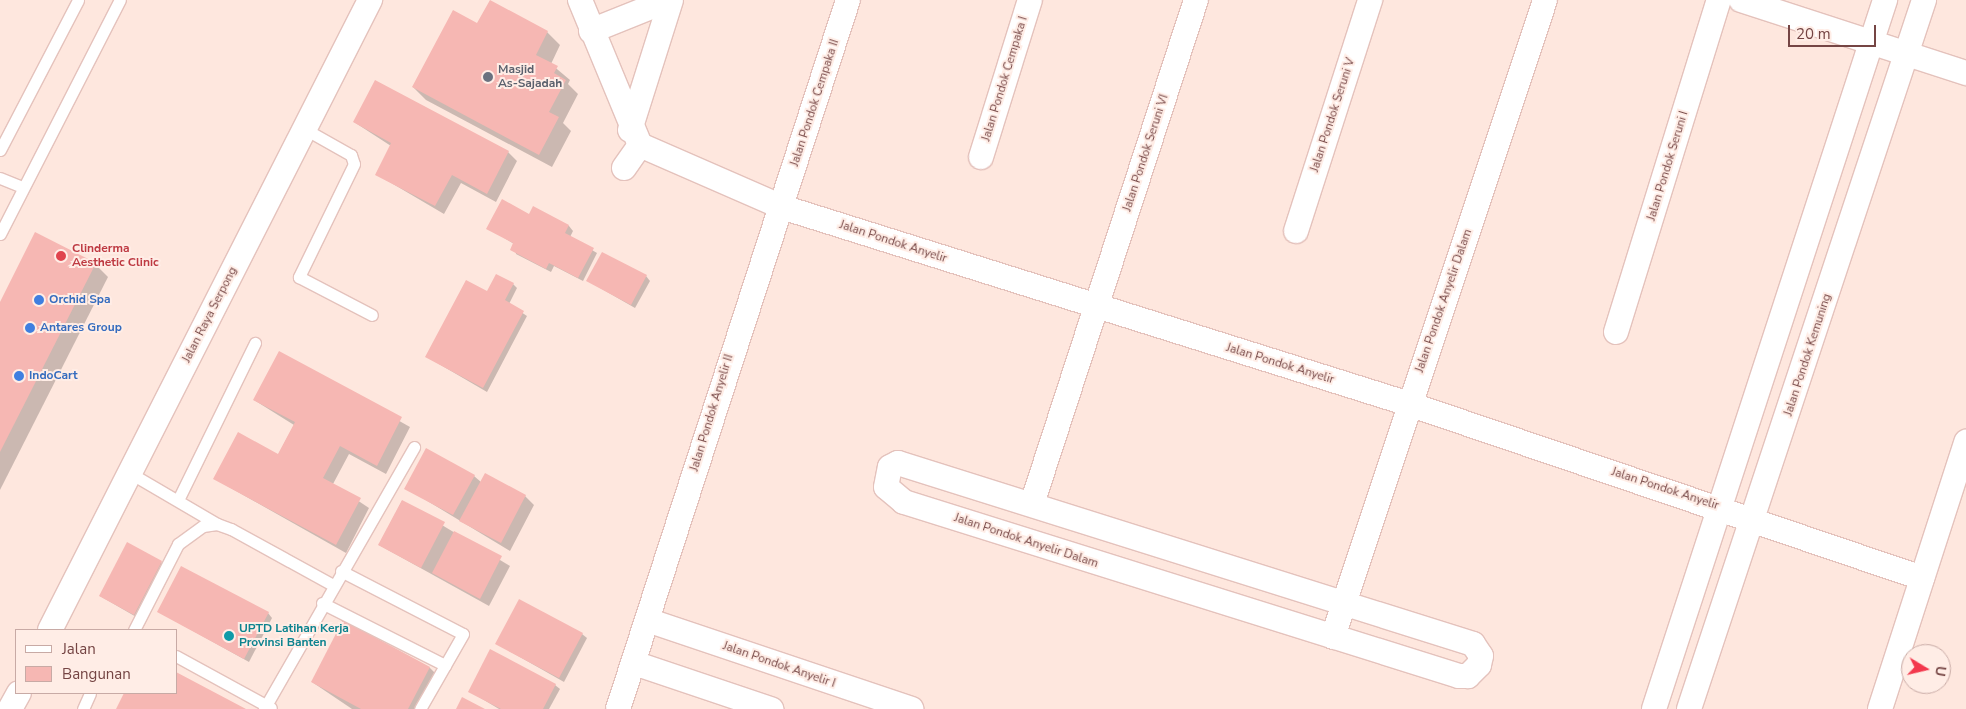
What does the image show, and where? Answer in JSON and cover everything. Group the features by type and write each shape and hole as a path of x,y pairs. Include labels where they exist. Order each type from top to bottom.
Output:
{"street":[{"name":"Jalan Raya Serpong","path":"51,629 303,128 370,0"},
{"path":"580,0 635,138"},
{"path":"592,31 670,0"},
{"path":"624,168 635,138 670,0"},
{"name":"Jalan Pondok Cempaka II","path":"782,207 848,0"},
{"name":"Jalan Pondok Cempaka I","path":"980,157 1030,0"},
{"name":"Jalan Pondok Seruni VI","path":"1097,307 1196,0"},
{"name":"Jalan Pondok Seruni V","path":"1296,231 1370,0"},
{"name":"Jalan Pondok Anyelir Dalam","path":"1333,637 1342,602 1545,0"},
{"name":"Jalan Pondok Seruni I","path":"1616,332 1719,0"},
{"path":"1741,0 1966,73"},
{"path":"1654,709 1722,508 1885,0"},
{"name":"Jalan Pondok Kemuning","path":"1690,709 1924,0"},
{"name":"Jalan Pondok Anyelir","path":"635,138 782,207 1409,404 1722,508 1922,578"},
{"name":"Jalan Pondok Anyelir II","path":"618,709 730,354 782,207"},
{"path":"1032,504 1097,307"},
{"path":"1880,709 1966,442"},
{"name":"Jalan Pondok Anyelir Dalam","path":"907,463 1032,504 1473,644 1481,656 1479,665 1468,676 1459,676 1170,587 904,502 886,487 886,476 890,467 907,463"},
{"path":"1170,587 1181,552"},
{"name":"Jalan Pondok Anyelir I","path":"647,620 911,709"},
{"path":"634,663 771,709"},
{"path":"10,709 18,694"}],"lane":[{"path":"0,150 78,0"},
{"path":"0,234 22,187 120,0"},
{"path":"303,128 351,155 354,164 300,278 372,315"},
{"path":"0,178 22,187"},
{"path":"178,500 255,343"},
{"path":"178,657 267,708 332,585 414,447"},
{"path":"130,473 217,524 332,585"},
{"path":"135,629 178,544 195,530 217,524"},
{"path":"340,571 463,634 420,709"},
{"path":"322,603 445,666"},
{"path":"83,709 90,694"}],"building":[{"name":"Masjid As-Sajadah","path":"490,0 548,31 536,55 558,66 554,73 566,80 549,112 559,117 539,155 412,87 453,10 477,23"},
{"path":"375,80 509,151 487,194 452,175 435,206 375,175 391,143 353,122"},
{"path":"502,199 529,214 533,206 569,225 565,233 594,248 578,278 549,263 546,269 510,250 513,243 486,229"},
{"path":"35,232 96,263 0,452 0,302"},
{"path":"602,252 647,275 631,305 586,281"},
{"path":"496,274 514,283 505,300 524,311 483,388 425,357 466,280 487,291"},
{"path":"279,351 402,417 377,466 340,446 323,478 361,498 336,545 213,479 238,432 278,454 295,422 253,400"},
{"path":"426,448 475,475 453,515 404,489"},
{"path":"485,473 526,495 501,543 459,521"},
{"path":"402,500 445,522 421,568 378,545"},
{"path":"454,531 502,556 480,599 432,573"},
{"path":"127,542 162,561 134,615 99,596"},
{"name":"UPTD Latihan Kerja Provinsi Banten","path":"181,566 269,612 244,659 157,612"},
{"path":"519,599 583,633 559,678 495,644"},
{"path":"343,620 430,667 408,709 361,709 311,682"},
{"path":"490,649 556,684 543,709 501,709 468,692"},
{"path":"178,673 246,709 116,709 124,694 178,694"},
{"path":"462,697 485,709 456,709"}],"place":[{"name":"Masjid As-Sajadah","path":"488,77"},
{"name":"Clinderma Aesthetic Clinic","path":"61,256"},
{"name":"Orchid Spa","path":"39,300"},
{"name":"Antares Group","path":"30,328"},
{"name":"IndoCart","path":"19,376"},
{"name":"UPTD Latihan Kerja Provinsi Banten","path":"229,636"}]}
